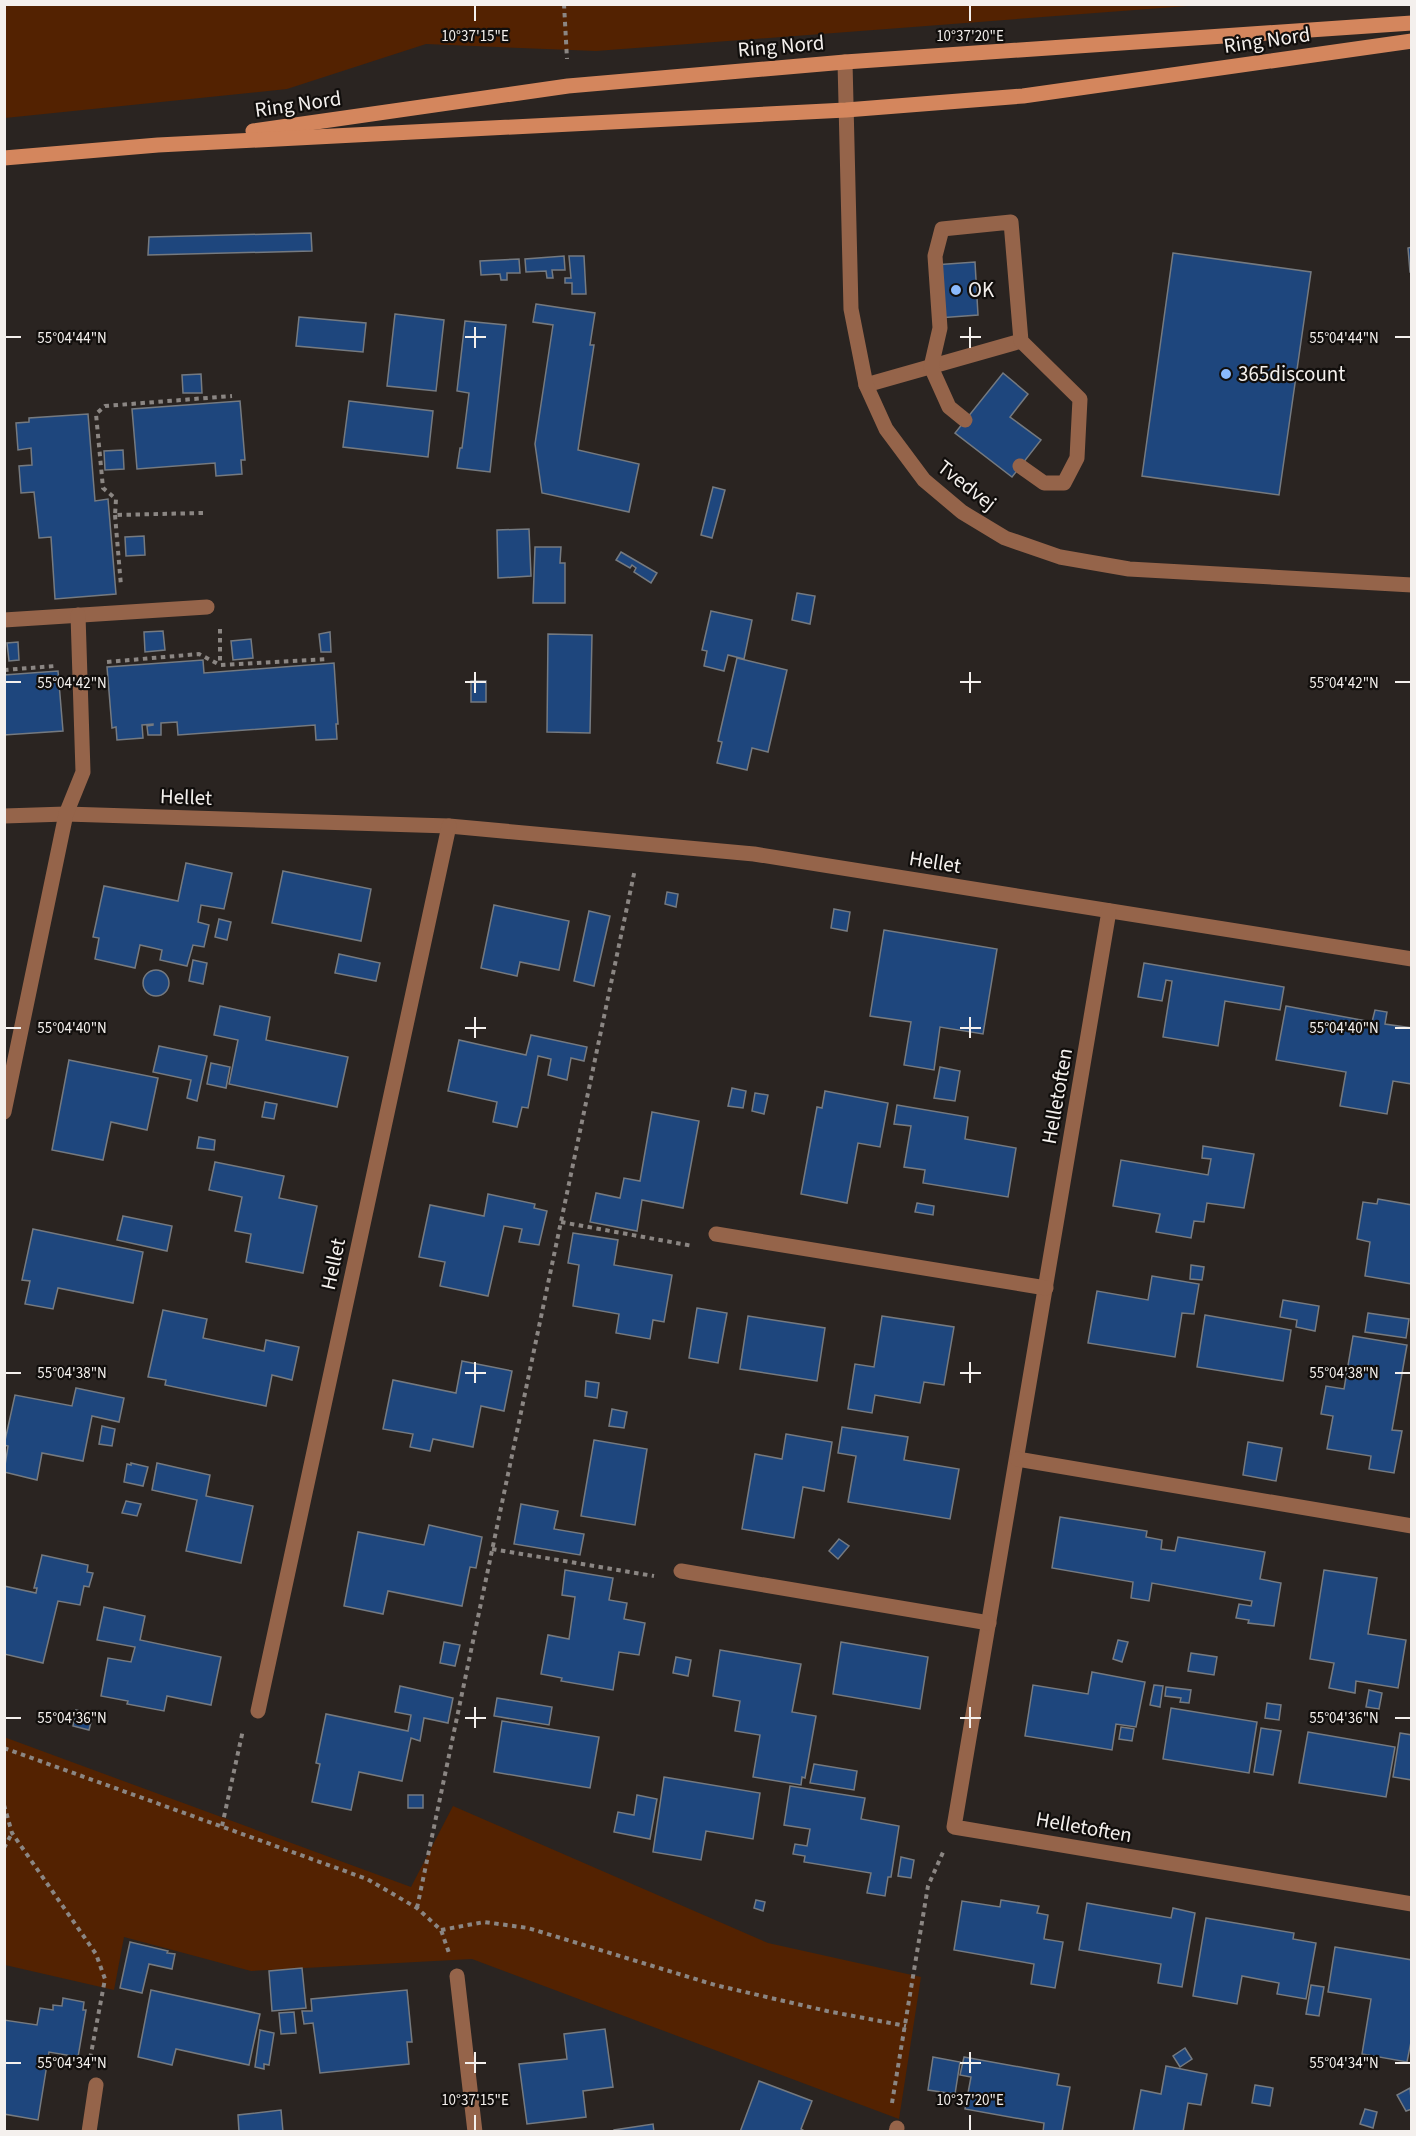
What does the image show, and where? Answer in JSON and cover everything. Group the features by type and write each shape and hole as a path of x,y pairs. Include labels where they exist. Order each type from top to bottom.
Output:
{"main road":[{"name":"Ring Nord","path":"158,145 568,86 845,62 1412,22"},
{"name":"Ring Nord","path":"4,158 158,145 846,111 1023,96 1412,40"}],"street":[{"name":"Tvedvej","path":"845,62 851,309 866,385 886,429 924,480 962,512 1005,538 1060,556 1129,569 1412,585"},
{"path":"965,420 949,407 931,367 940,328 935,256 942,229 1011,222 1021,341 1080,399 1077,458 1064,483 1044,483 1020,466"},
{"path":"866,385 1021,341"},
{"path":"4,620 207,607"},
{"path":"4,1112 66,814 82,772 78,615"},
{"name":"Hellet","path":"4,816 66,814 449,826 754,854 1412,959"},
{"name":"Hellet","path":"258,1711 449,826"},
{"name":"Helletoften","path":"1109,911 954,1827 1412,1904"},
{"path":"716,1234 1046,1288"},
{"path":"1017,1459 1412,1526"},
{"path":"681,1571 989,1623"},
{"path":"457,1976 475,2132"},
{"path":"89,2132 96,2085"}],"path":[{"path":"564,4 568,86"},
{"path":"123,612 115,515 116,499 103,488 96,414 105,406 232,396"},
{"path":"115,515 203,513"},
{"path":"4,670 199,654 220,665 327,659"},
{"path":"417,1908 640,843"},
{"path":"561,1222 702,1247 716,1234"},
{"path":"492,1549 657,1576 681,1571"},
{"path":"222,1826 245,1721 258,1711"},
{"path":"4,1748 367,1879 417,1908 441,1930 457,1976"},
{"path":"4,1805 12,1833 96,1954 105,1979 87,2075 96,2085"},
{"path":"896,2130 892,2104 928,1886 954,1827"},
{"path":"4,1848 12,1833"},
{"path":"441,1930 484,1922 528,1928 715,1985 827,2011 906,2026"}],"shaded area":[{"path":"5,4 1201,5 596,51 426,44 287,89 5,118"},
{"path":"4,1737 411,1887 453,1806 768,1943 921,1977 899,2119 472,1959 251,1971 124,1937 114,1990 5,1965"}],"building":[{"path":"311,233 312,251 148,255 149,237"},
{"path":"1412,247 1412,272 1410,272 1408,248"},
{"name":"365discount","path":"1173,253 1311,272 1279,495 1142,476"},
{"path":"564,256 565,270 552,270 553,278 547,278 546,271 526,272 525,259"},
{"path":"569,256 584,256 586,294 572,294 572,283 565,283 565,278 571,278"},
{"path":"519,259 520,273 507,273 507,280 501,280 500,274 481,275 480,261"},
{"name":"OK","path":"975,262 978,315 938,318 934,265"},
{"path":"536,304 595,313 590,345 594,345 578,450 639,464 629,512 542,493 535,444 553,325 533,322"},
{"path":"395,314 444,320 436,391 387,386"},
{"path":"299,317 366,323 363,352 296,346"},
{"path":"465,321 506,325 490,472 457,468 469,393 457,391"},
{"path":"1003,373 1028,394 1010,417 1041,440 1012,477 955,433"},
{"path":"201,374 202,393 183,393 182,375"},
{"path":"240,401 245,460 241,460 242,474 216,476 215,463 137,469 132,409"},
{"path":"349,401 433,411 428,457 343,447"},
{"path":"88,414 95,501 108,499 116,594 55,599 51,537 39,538 34,492 21,493 19,466 32,465 31,448 18,450 16,423 29,422 29,418"},
{"path":"123,450 124,469 105,470 104,451"},
{"path":"713,487 725,490 712,538 701,535"},
{"path":"529,529 531,576 498,578 497,530"},
{"path":"144,536 145,555 126,556 125,537"},
{"path":"535,547 561,547 560,563 565,563 565,603 533,603"},
{"path":"621,552 657,573 651,583 634,572 636,568 632,565 630,568 616,560"},
{"path":"797,593 815,596 810,624 792,620"},
{"path":"711,611 752,620 744,659 728,655 724,671 704,666 707,651 702,650"},
{"path":"163,631 165,650 145,652 144,632"},
{"path":"330,632 331,652 321,652 319,634"},
{"path":"548,634 592,635 590,733 547,732"},
{"path":"251,639 253,658 233,660 231,641"},
{"path":"18,642 19,660 9,661 7,643"},
{"path":"737,658 787,670 768,752 752,748 747,770 717,763 722,742 718,741"},
{"path":"203,660 204,673 334,663 337,739 316,740 315,725 178,735 177,722 161,723 161,735 148,735 147,726 153,724 142,725 143,738 117,740 116,727 112,728 107,667"},
{"path":"58,671 63,731 4,735 4,675"},
{"path":"471,681 486,681 486,702 471,702"},
{"path":"186,863 232,873 224,909 201,905 198,922 209,925 204,947 193,945 187,966 160,960 162,950 140,945 135,968 95,959 99,938 93,937 104,886 178,901"},
{"path":"283,871 371,889 361,941 272,923"},
{"path":"667,892 678,894 676,907 665,904"},
{"path":"494,905 569,921 559,970 520,962 517,976 481,968"},
{"path":"834,909 850,912 847,931 831,928"},
{"path":"589,911 610,916 594,986 574,981"},
{"path":"219,919 231,922 227,940 215,937"},
{"path":"884,930 997,949 983,1034 940,1027 934,1070 904,1065 911,1022 870,1016"},
{"path":"339,954 380,963 376,981 335,973"},
{"path":"193,960 207,963 203,984 189,981"},
{"path":"1144,963 1284,987 1280,1010 1225,1001 1218,1046 1163,1037 1172,981 1166,980 1162,1001 1138,997"},
{"path":"156,970 165,974 169,983 165,992 156,996 147,992 143,983 147,974"},
{"path":"220,1006 270,1017 266,1040 348,1057 337,1107 229,1084 238,1040 214,1035"},
{"path":"1286,1006 1372,1022 1375,1010 1387,1012 1385,1024 1412,1028 1412,1084 1393,1081 1387,1114 1340,1106 1346,1072 1276,1060"},
{"path":"531,1035 587,1047 584,1061 571,1058 567,1080 548,1075 551,1059 538,1056 528,1108 522,1107 517,1127 493,1122 497,1102 448,1091 459,1040 526,1055"},
{"path":"159,1046 207,1056 197,1101 187,1098 191,1080 153,1072"},
{"path":"69,1060 158,1078 147,1130 111,1122 103,1160 52,1150"},
{"path":"211,1063 230,1067 226,1088 207,1084"},
{"path":"940,1067 960,1071 955,1101 934,1098"},
{"path":"732,1088 746,1091 743,1108 728,1106"},
{"path":"825,1091 888,1103 880,1147 858,1143 847,1203 801,1194 817,1107 822,1108"},
{"path":"755,1093 768,1095 764,1114 752,1111"},
{"path":"265,1102 277,1104 274,1119 262,1117"},
{"path":"897,1105 968,1117 965,1139 1016,1148 1008,1197 923,1183 925,1170 904,1167 911,1126 894,1124"},
{"path":"652,1112 699,1121 683,1208 642,1200 637,1231 590,1222 596,1193 620,1198 624,1178 640,1181"},
{"path":"199,1137 215,1140 214,1150 197,1148"},
{"path":"1203,1146 1254,1154 1244,1208 1207,1203 1204,1222 1194,1221 1191,1238 1156,1232 1160,1214 1113,1206 1121,1160 1208,1175 1211,1159 1202,1158"},
{"path":"215,1162 284,1176 279,1198 317,1206 303,1273 246,1262 251,1234 235,1231 242,1197 209,1190"},
{"path":"488,1194 535,1204 534,1208 547,1211 539,1245 519,1242 522,1229 504,1226 488,1296 440,1286 445,1262 419,1257 430,1205 484,1216"},
{"path":"1378,1199 1412,1205 1412,1284 1365,1276 1370,1242 1357,1239 1363,1202 1377,1204"},
{"path":"917,1203 934,1206 933,1215 915,1212"},
{"path":"123,1216 172,1226 167,1251 117,1240"},
{"path":"33,1229 143,1252 133,1303 58,1288 53,1309 25,1304 30,1281 22,1280"},
{"path":"573,1233 618,1240 614,1265 672,1275 664,1322 653,1320 650,1339 616,1333 619,1314 573,1306 579,1265 568,1263"},
{"path":"1191,1265 1204,1267 1202,1280 1190,1279"},
{"path":"1152,1276 1199,1284 1194,1314 1182,1313 1175,1357 1088,1343 1097,1291 1148,1300"},
{"path":"1283,1300 1319,1306 1315,1331 1296,1327 1297,1320 1280,1317"},
{"path":"697,1308 727,1313 718,1363 689,1358"},
{"path":"163,1310 207,1319 203,1338 264,1351 266,1340 299,1347 292,1380 272,1375 266,1406 165,1385 166,1380 148,1377"},
{"path":"1368,1313 1409,1319 1406,1338 1365,1332"},
{"path":"1205,1315 1291,1330 1283,1381 1197,1367"},
{"path":"748,1316 825,1328 817,1381 740,1369"},
{"path":"882,1316 954,1327 944,1385 924,1382 920,1403 875,1395 872,1413 848,1409 855,1364 874,1367"},
{"path":"1353,1336 1407,1345 1392,1430 1402,1431 1394,1473 1369,1469 1371,1456 1327,1449 1333,1416 1321,1414 1326,1386 1344,1389"},
{"path":"462,1361 512,1371 504,1411 481,1406 473,1447 433,1439 430,1451 410,1447 413,1434 383,1429 393,1380 456,1393"},
{"path":"586,1381 599,1383 597,1398 585,1396"},
{"path":"76,1388 124,1398 119,1422 92,1416 83,1461 42,1453 37,1480 4,1472 8,1446 4,1445 15,1395 72,1406"},
{"path":"612,1409 627,1412 624,1428 609,1426"},
{"path":"102,1426 115,1429 112,1446 99,1444"},
{"path":"842,1427 908,1437 904,1460 959,1469 950,1519 848,1502 856,1456 838,1453"},
{"path":"786,1434 832,1442 824,1491 803,1487 794,1538 742,1529 755,1454 782,1459"},
{"path":"594,1440 647,1449 635,1525 581,1516"},
{"path":"1248,1442 1282,1448 1276,1481 1243,1475"},
{"path":"131,1463 148,1467 143,1486 124,1482 127,1464 131,1465"},
{"path":"157,1463 210,1475 206,1496 253,1506 241,1563 186,1551 197,1500 152,1490"},
{"path":"126,1501 141,1504 137,1516 122,1513"},
{"path":"521,1504 558,1511 554,1529 584,1534 580,1555 514,1544"},
{"path":"1060,1517 1147,1531 1146,1537 1162,1540 1161,1549 1175,1551 1178,1537 1265,1552 1260,1579 1281,1583 1274,1626 1248,1623 1249,1620 1236,1618 1239,1604 1251,1606 1252,1601 1152,1583 1149,1601 1131,1598 1133,1582 1052,1568"},
{"path":"429,1525 482,1537 476,1568 470,1567 462,1606 388,1591 383,1614 344,1606 358,1532 424,1545"},
{"path":"839,1539 849,1546 838,1559 829,1551"},
{"path":"42,1555 88,1565 87,1572 93,1573 89,1587 84,1586 80,1605 58,1601 43,1663 4,1654 4,1586 36,1593 37,1588 34,1588"},
{"path":"565,1570 613,1578 609,1600 627,1603 624,1619 645,1623 639,1655 619,1652 613,1690 561,1681 562,1678 541,1674 548,1635 569,1639 575,1597 562,1595"},
{"path":"1324,1570 1377,1578 1368,1634 1406,1640 1398,1688 1356,1681 1355,1693 1329,1688 1334,1663 1310,1659"},
{"path":"104,1607 145,1616 140,1640 221,1657 211,1705 167,1696 164,1711 101,1696 108,1658 131,1662 135,1647 97,1640"},
{"path":"1118,1640 1128,1642 1122,1662 1113,1659"},
{"path":"444,1642 460,1645 455,1666 440,1663"},
{"path":"841,1642 928,1657 920,1709 833,1694"},
{"path":"720,1650 801,1664 792,1712 816,1716 805,1778 802,1777 801,1785 753,1777 760,1735 735,1731 740,1701 713,1696"},
{"path":"1191,1653 1217,1657 1214,1675 1188,1671"},
{"path":"676,1657 691,1660 688,1676 673,1673"},
{"path":"1092,1672 1145,1682 1136,1727 1116,1724 1112,1750 1025,1736 1033,1685 1088,1694"},
{"path":"1154,1685 1163,1686 1160,1707 1150,1705"},
{"path":"400,1686 453,1698 448,1723 424,1718 420,1741 411,1738 402,1781 359,1772 351,1810 312,1802 320,1764 316,1763 326,1714 408,1731 411,1715 395,1712"},
{"path":"1166,1687 1191,1690 1189,1703 1180,1702 1181,1698 1165,1696"},
{"path":"1369,1690 1382,1693 1379,1709 1366,1707"},
{"path":"497,1698 552,1707 549,1725 494,1716"},
{"path":"1267,1703 1281,1705 1279,1720 1265,1718"},
{"path":"1171,1708 1257,1722 1249,1773 1163,1759"},
{"path":"76,1710 93,1714 89,1730 73,1726"},
{"path":"502,1721 599,1737 590,1788 494,1772"},
{"path":"1121,1727 1134,1729 1132,1741 1119,1739"},
{"path":"1261,1728 1281,1731 1273,1775 1254,1772"},
{"path":"1308,1732 1395,1747 1386,1797 1299,1783"},
{"path":"1400,1733 1412,1735 1412,1780 1393,1777"},
{"path":"814,1764 857,1771 854,1790 810,1783"},
{"path":"664,1777 760,1793 753,1839 706,1831 701,1860 653,1852"},
{"path":"790,1786 865,1798 861,1819 899,1826 891,1877 888,1877 885,1896 867,1893 871,1873 804,1862 805,1856 793,1854 795,1844 807,1846 810,1829 784,1825"},
{"path":"408,1795 423,1795 423,1808 408,1808"},
{"path":"637,1795 657,1799 650,1839 614,1832 618,1812 634,1815"},
{"path":"901,1857 914,1860 911,1878 898,1876"},
{"path":"756,1900 765,1902 763,1911 754,1908"},
{"path":"1001,1900 1039,1906 1037,1913 1048,1915 1044,1939 1063,1942 1055,1988 1031,1984 1034,1964 954,1950 962,1901 1000,1907"},
{"path":"1087,1903 1171,1918 1173,1908 1195,1913 1182,1987 1158,1983 1161,1964 1079,1950"},
{"path":"1206,1918 1294,1933 1293,1939 1316,1943 1306,1999 1277,1994 1279,1983 1242,1976 1237,2004 1193,1996"},
{"path":"130,1942 175,1954 172,1969 149,1964 142,1993 120,1988"},
{"path":"1335,1947 1412,1960 1412,2037 1407,2062 1362,2054 1371,1999 1328,1992"},
{"path":"302,1968 306,2008 272,2011 269,1971"},
{"path":"1311,1985 1324,1987 1319,2016 1306,2014"},
{"path":"151,1990 260,2014 249,2065 176,2049 172,2065 138,2057"},
{"path":"407,1990 412,2042 407,2042 409,2064 320,2073 313,2023 304,2024 302,2011 312,2011 311,1999"},
{"path":"63,1998 84,2002 83,2010 86,2010 78,2057 49,2052 38,2120 4,2114 4,2020 37,2025 40,2008 53,2010 53,2005 62,2006"},
{"path":"294,2012 296,2033 281,2034 279,2013"},
{"path":"605,2029 613,2087 583,2091 586,2117 527,2124 519,2064 567,2059 564,2034"},
{"path":"260,2030 274,2033 269,2065 264,2064 264,2069 255,2067"},
{"path":"1185,2048 1192,2059 1180,2067 1173,2056"},
{"path":"933,2057 960,2062 955,2094 928,2090"},
{"path":"964,2057 1059,2074 1057,2085 1070,2087 1062,2132 1043,2132 1044,2123 965,2109 971,2077 960,2075"},
{"path":"1166,2066 1207,2074 1201,2105 1188,2103 1183,2132 1133,2132 1141,2090 1161,2094"},
{"path":"759,2081 812,2101 801,2129 806,2132 740,2132"},
{"path":"1255,2085 1273,2088 1270,2106 1252,2103"},
{"path":"1410,2088 1412,2109 1406,2111 1397,2095"},
{"path":"1365,2109 1377,2112 1373,2128 1360,2124"},
{"path":"281,2110 283,2132 239,2132 238,2115"},
{"path":"653,2124 654,2132 614,2132 614,2130"}],"place":[{"name":"OK","path":"956,290"},
{"name":"365discount","path":"1226,374"}]}
